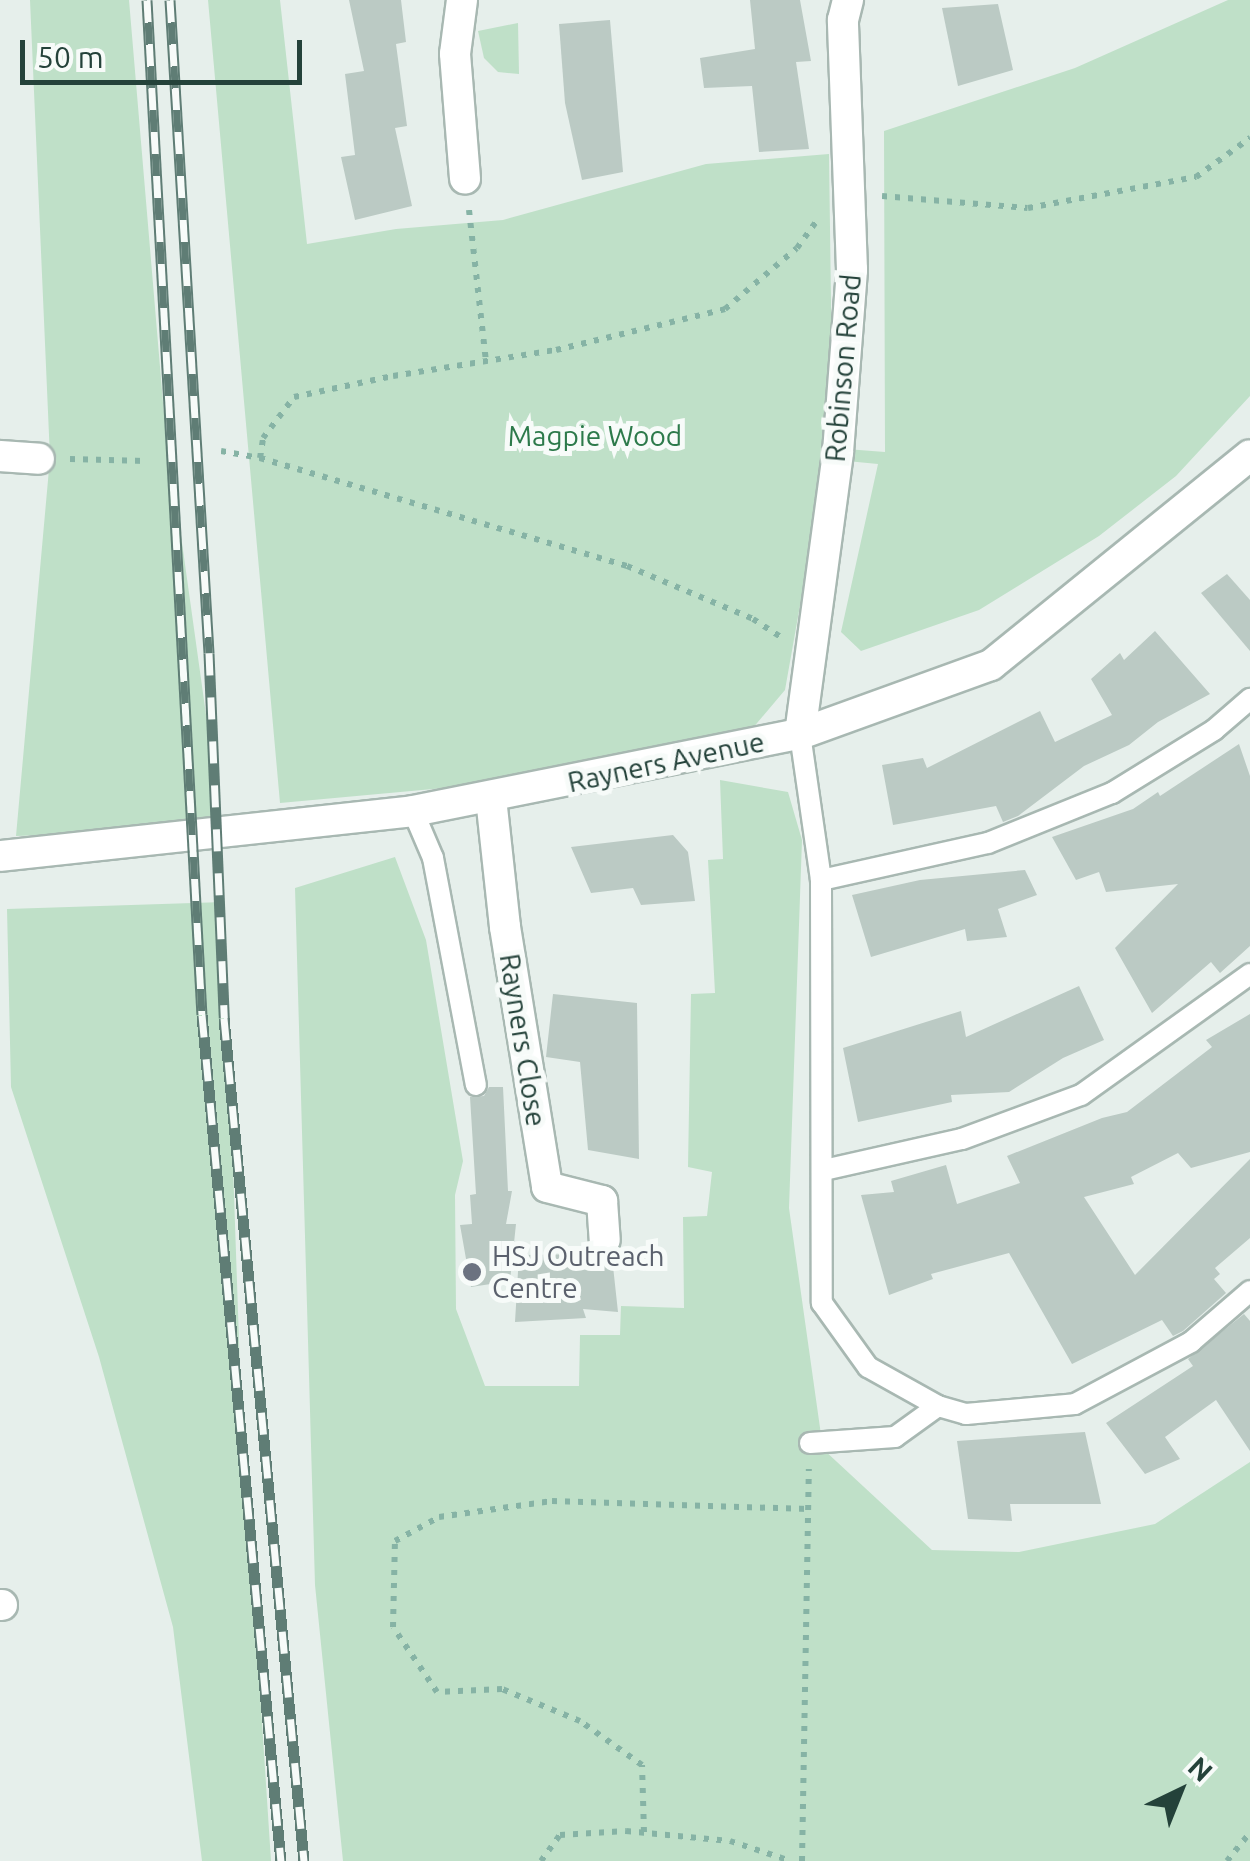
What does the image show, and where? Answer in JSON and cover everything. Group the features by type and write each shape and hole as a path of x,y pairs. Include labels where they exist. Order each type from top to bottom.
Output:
{"street":[{"path":"462,0 455,54 465,179"},
{"name":"Robinson Road","path":"800,734 841,416 852,270 843,20 848,0"},
{"path":"0,456 39,458"},
{"name":"Rayners Avenue","path":"0,856 413,811 800,734 991,666 1250,456"},
{"name":"Rayners Close","path":"491,798 505,926 547,1187 602,1200 605,1240"}],"lane":[{"path":"822,880 988,842 1112,793 1214,730 1250,699"},
{"path":"800,734 822,880 822,1303 868,1366 938,1406 966,1414 1075,1404 1191,1342 1250,1291"},
{"path":"413,811 433,858 476,1084"},
{"path":"824,1170 962,1140 1081,1095 1250,974"},
{"path":"810,1443 896,1437 938,1406"}],"path":[{"path":"260,458 263,438 294,397 556,350 726,310 797,248 833,197 850,193 1028,208 1196,177 1250,138"},
{"path":"465,179 486,361"},
{"path":"221,451 260,458 627,566 754,618 812,658"},
{"path":"39,458 146,460"},
{"path":"802,1861 810,1443"},
{"path":"644,1832 642,1765 580,1721 502,1689 437,1692 394,1627 394,1541 439,1516 552,1500 808,1509"},
{"path":"542,1861 560,1835 644,1832 730,1841 792,1861"},
{"path":"1227,1861 1250,1832"}],"green space":[{"path":"30,0 129,0 164,414 222,829 16,836 50,458"},
{"name":"Magpie Wood","path":"208,0 280,0 307,244 396,229 503,220 706,164 829,154 833,448 885,452 884,131 1075,68 1228,0 1250,0 1250,396 1176,476 1099,536 979,610 861,651 841,632 878,464 826,459 785,690 752,729 622,758 444,788 280,803"},
{"path":"518,23 519,74 498,72 484,58 478,31"},
{"path":"720,780 788,792 802,840 789,1208 823,1449 932,1550 1019,1552 1155,1524 1250,1462 1250,1861 343,1861 315,1585 295,888 395,857 426,940 463,1161 455,1195 456,1309 485,1386 579,1386 580,1335 620,1335 621,1306 684,1308 683,1217 707,1216 712,1172 688,1167 691,994 715,993 708,860 723,859"},
{"path":"224,902 241,1399 271,1861 202,1861 173,1627 99,1357 11,1087 7,909"}],"building":[{"path":"349,0 401,0 406,42 396,44 407,126 395,128 412,206 355,220 341,157 355,155 345,74 364,71"},
{"path":"750,0 800,0 811,61 796,62 809,149 759,152 752,86 704,88 700,58 755,49"},
{"path":"998,4 1013,70 958,86 942,8"},
{"path":"610,20 623,172 582,180 565,103 559,24"},
{"path":"1227,574 1250,600 1250,651 1201,593"},
{"path":"1155,631 1210,694 1158,722 1129,745 1084,766 1018,816 1003,822 996,806 893,825 882,765 923,758 927,768 1040,711 1055,742 1112,715 1091,679 1120,653 1124,660"},
{"path":"1239,744 1250,776 1250,946 1220,973 1211,962 1152,1013 1115,948 1178,884 1106,892 1099,872 1076,880 1052,837 1133,809 1158,792 1160,796"},
{"path":"673,835 688,852 695,901 641,905 633,888 591,893 571,847"},
{"path":"1025,870 1037,895 998,909 1007,937 967,941 965,929 871,957 852,895 920,880"},
{"path":"1079,986 1104,1040 1063,1058 1009,1092 951,1095 952,1102 858,1122 843,1048 961,1011 966,1037"},
{"path":"553,994 637,1003 639,1159 588,1150 580,1062 546,1057"},
{"path":"1250,1014 1250,1152 1191,1168 1178,1153 1131,1177 1134,1184 1084,1197 1135,1275 1250,1159 1250,1238 1215,1268 1220,1274 1214,1279 1226,1293 1183,1331 1173,1336 1162,1320 1072,1364 1009,1253 931,1274 933,1279 889,1295 861,1195 894,1192 891,1181 946,1165 957,1204 1020,1183 1007,1156 1127,1112 1212,1047 1206,1040"},
{"path":"489,1087 503,1087 508,1191 512,1191 506,1224 516,1224 510,1281 471,1287 460,1225 472,1224 470,1195 476,1194 470,1097 484,1096"},
{"path":"519,1255 612,1257 618,1312 583,1309 586,1318 515,1322"},
{"path":"1244,1314 1250,1321 1250,1451 1216,1400 1165,1437 1180,1459 1145,1474 1106,1423 1193,1366 1188,1359"},
{"path":"1085,1432 1101,1504 1010,1504 1012,1521 968,1519 957,1441"}],"railway":[{"path":"147,0 202,1015 281,1861"},
{"path":"170,0 209,653 224,1018 304,1861"}],"place":[{"name":"HSJ Outreach Centre","path":"472,1272"}]}
